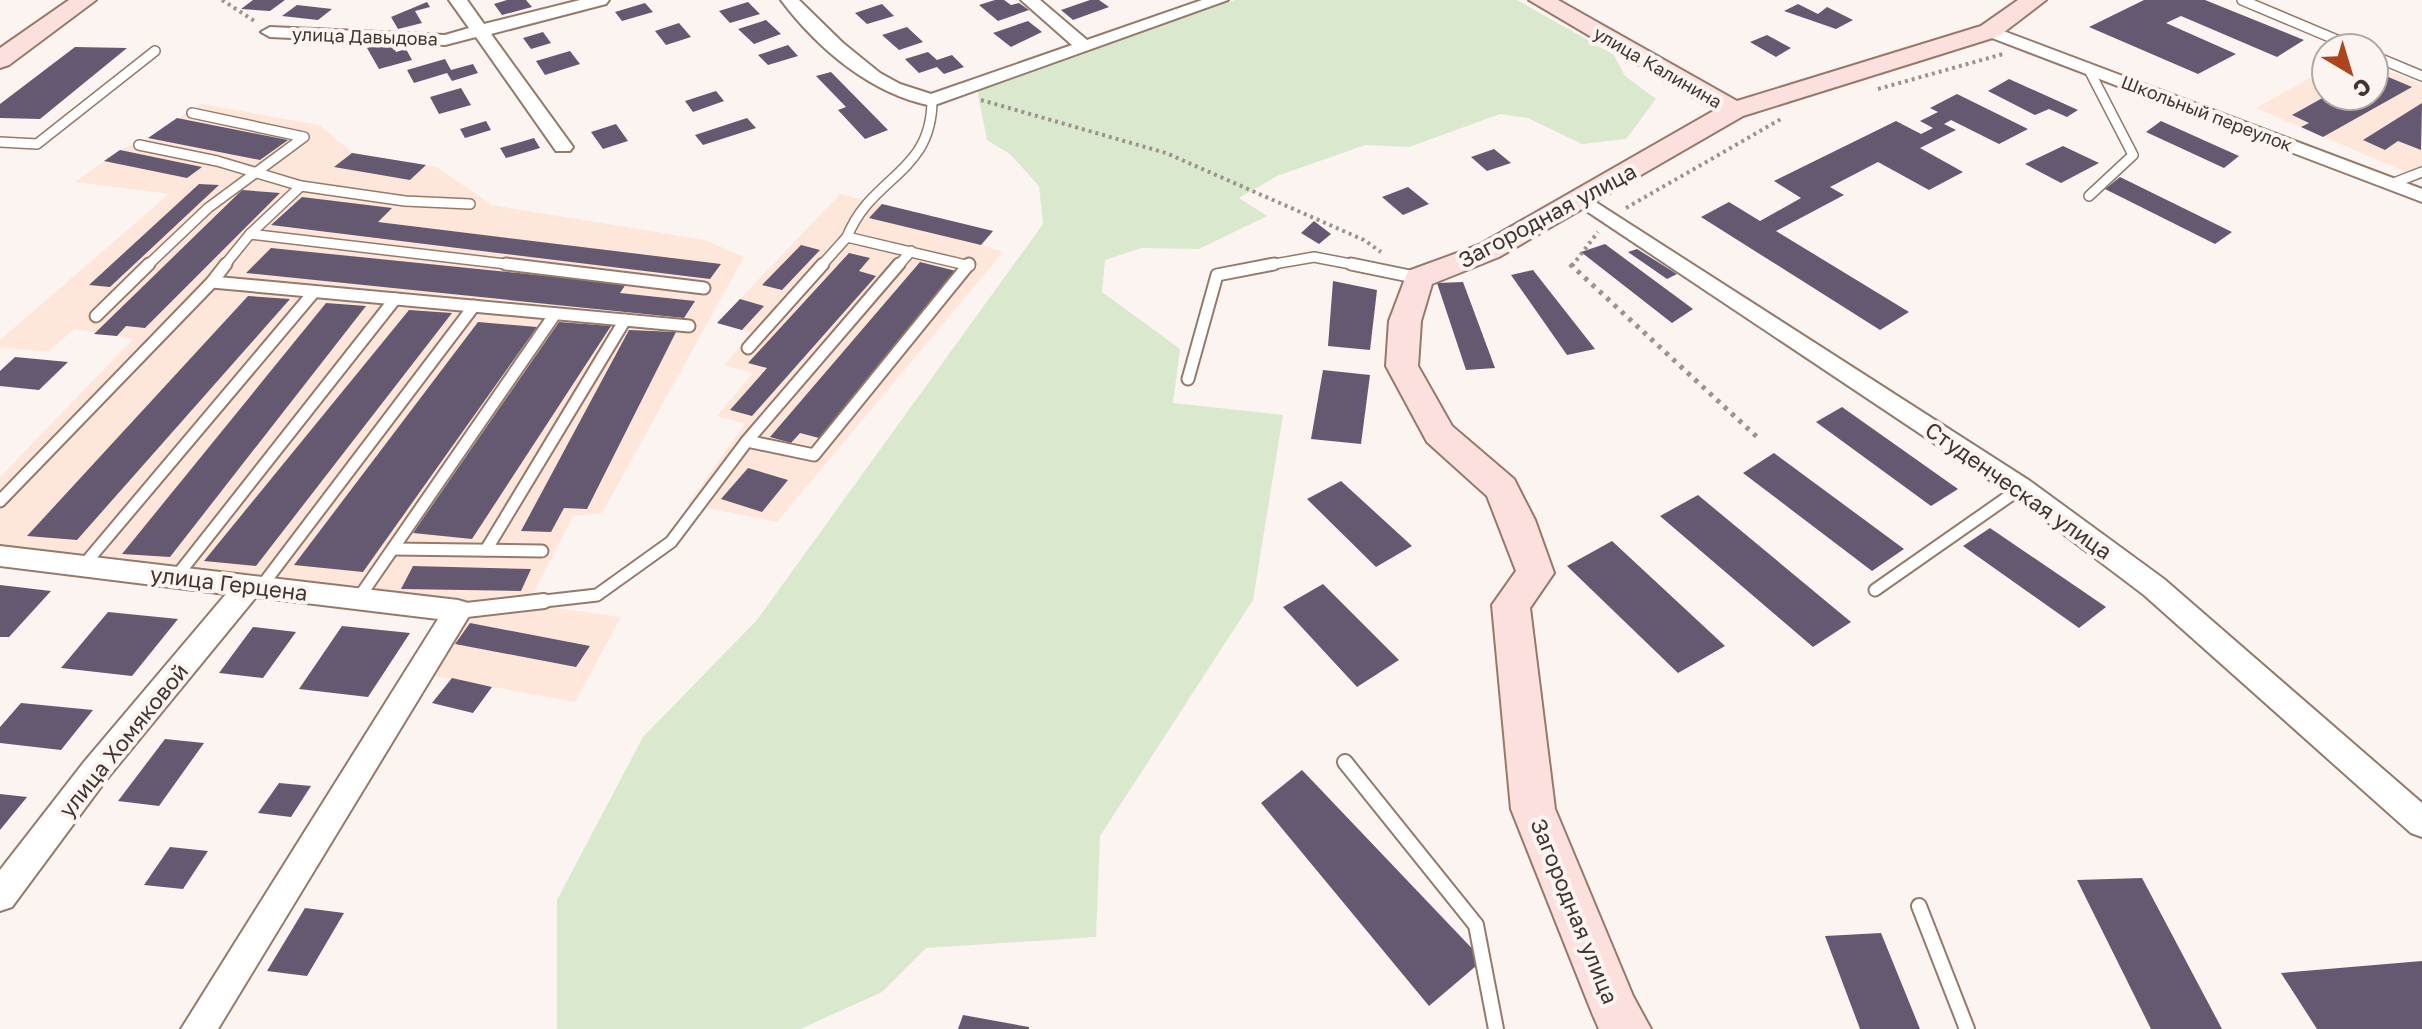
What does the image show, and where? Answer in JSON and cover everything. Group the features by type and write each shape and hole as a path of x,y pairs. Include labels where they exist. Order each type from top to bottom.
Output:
{"street":[{"path":"0,60 84,0"},
{"path":"458,0 563,147"},
{"name":"улица Давыдова","path":"270,32 416,40 482,33 558,5 600,0"},
{"path":"790,0 825,38 893,88 913,99 932,100 1219,0"},
{"path":"1030,0 1085,47"},
{"name":"улица Калинина","path":"1541,0 1734,110"},
{"name":"Загородная улица","path":"1627,1029 1616,1013 1533,809 1511,605 1535,573 1517,520 1501,488 1439,434 1402,366 1405,321 1419,278 1596,208 1734,110 1990,31 2034,0"},
{"name":"Школьный переулок","path":"1990,31 2422,196"},
{"name":"Студенческая улица","path":"1596,208 2021,488 2154,587 2422,823"},
{"name":"улица Герцена","path":"0,556 458,611"},
{"name":"улица Хомяковой","path":"0,896 95,771 255,586"},
{"path":"198,1029 458,611"}],"lane":[{"path":"2242,0 2318,32"},
{"path":"0,142 37,144 155,51"},
{"path":"2390,63 2422,76"},
{"path":"2088,68 2133,155 2089,196"},
{"path":"748,348 847,237 851,223 873,194 927,146 935,122 932,100"},
{"path":"96,316 208,208 304,137 192,113"},
{"path":"139,145 256,172 301,186 405,201 470,204"},
{"path":"2391,184 2422,172"},
{"path":"0,501 212,282 250,234 301,186"},
{"path":"250,234 704,288"},
{"path":"747,441 814,455 971,265 847,237"},
{"path":"458,611 597,595 671,542 747,441 911,251"},
{"path":"1188,379 1217,275 1314,257 1419,278"},
{"path":"212,282 689,326"},
{"path":"83,566 314,292"},
{"path":"176,577 395,299"},
{"path":"255,586 474,306"},
{"path":"358,599 555,314"},
{"path":"486,550 625,320"},
{"path":"1875,590 2021,488"},
{"path":"393,549 542,551"},
{"path":"1345,762 1476,925 1496,1029"},
{"path":"1919,906 1967,1029"}],"path":[{"path":"222,0 270,32"},
{"path":"1869,92 1990,59 2026,44"},
{"path":"953,92 1166,153 1364,240 1419,278"},
{"path":"1757,437 1570,265 1596,208 1793,112"}],"shaded area":[{"path":"2390,71 2422,84 2422,179 2256,108 2310,78 2310,112 2390,112"},
{"path":"201,104 319,125 352,152 438,168 492,205 705,240 744,257 602,513 573,516 528,604 621,617 575,702 428,675 472,604 0,550 0,477 133,339 74,329 48,352 0,347 0,340 169,194 75,182 120,150 148,138"},
{"path":"840,194 993,231 982,245 1003,252 777,522 688,504 745,424 717,416 753,373 724,365 751,333 717,323"}],"green space":[{"path":"1235,0 1517,0 1614,55 1625,76 1656,99 1626,139 1582,144 1528,118 1500,114 1409,147 1365,145 1277,176 1239,198 1267,216 1199,249 1141,248 1105,260 1102,292 1180,349 1173,403 1283,415 1253,600 1100,836 1096,937 926,948 882,992 800,1029 557,1029 557,900 643,737 757,620 1043,224 1039,186 1010,154 987,140 977,89"}],"building":[{"path":"253,0 285,0 270,11 241,9"},
{"path":"526,0 532,7 502,15 494,4"},
{"path":"1004,0 1011,5 1019,3 1029,10 998,21 979,5"},
{"path":"1099,0 1109,7 1073,20 1061,10"},
{"path":"2144,0 2205,0 2304,40 2277,57 2181,16 2166,23 2236,54 2198,74 2089,27"},
{"path":"427,2 430,7 415,11 422,23 398,29 391,17"},
{"path":"748,2 760,14 730,23 719,11"},
{"path":"645,3 653,12 622,21 615,12"},
{"path":"882,4 894,16 867,24 855,13"},
{"path":"1798,4 1818,14 1827,7 1853,20 1836,29 1784,11"},
{"path":"297,5 332,9 318,20 282,16"},
{"path":"766,20 781,34 754,44 738,29"},
{"path":"1028,21 1042,32 1011,47 993,33"},
{"path":"679,23 691,37 666,45 655,31"},
{"path":"907,27 923,42 899,50 882,35"},
{"path":"543,32 551,43 531,49 523,38"},
{"path":"1767,35 1791,48 1776,57 1750,42"},
{"path":"390,41 396,52 406,49 412,60 379,69 367,48"},
{"path":"788,45 798,56 768,65 758,55"},
{"path":"75,47 127,48 40,119 0,118 0,104"},
{"path":"570,51 580,64 545,75 536,61"},
{"path":"928,52 937,60 952,55 964,67 944,74 937,67 919,73 905,59"},
{"path":"445,59 451,70 473,64 478,73 452,81 447,73 414,83 407,70"},
{"path":"831,72 888,130 865,139 838,110 846,107 816,76"},
{"path":"2390,78 2412,87 2390,99"},
{"path":"2009,79 2078,110 2067,117 2049,109 2035,115 1988,91"},
{"path":"461,88 471,105 439,114 430,97"},
{"path":"716,91 724,101 693,112 685,101"},
{"path":"1957,94 2028,129 1999,144 1951,120 1944,124 1956,130 1920,148 1963,172 1929,190 1878,162 1830,187 1844,195 1776,231 1909,312 1880,330 1701,217 1729,202 1760,221 1801,198 1774,181 1896,121 1921,134 1933,128 1920,121 1938,112 1930,108"},
{"path":"2422,103 2421,150 2398,141 2385,150 2363,140"},
{"path":"2310,105 2310,112 2368,112 2323,137 2301,127 2309,123 2292,115"},
{"path":"177,118 288,140 260,160 148,138"},
{"path":"747,118 756,128 703,145 695,135"},
{"path":"486,121 491,130 465,138 460,129"},
{"path":"2161,121 2239,156 2224,168 2146,132"},
{"path":"616,124 628,141 603,149 591,132"},
{"path":"534,138 540,148 506,158 500,148"},
{"path":"2063,146 2099,163 2061,183 2025,164"},
{"path":"1494,149 1511,163 1487,171 1471,157"},
{"path":"120,150 202,167 187,178 104,161"},
{"path":"352,153 426,165 410,180 334,167"},
{"path":"2120,177 2232,232 2215,244 2105,189"},
{"path":"199,184 219,185 110,287 89,285"},
{"path":"1408,187 1429,204 1403,215 1382,197"},
{"path":"242,190 280,193 145,328 126,326 117,336 94,334"},
{"path":"302,197 392,208 378,222 721,264 710,279 271,225"},
{"path":"882,204 993,231 981,245 869,218"},
{"path":"1314,221 1331,234 1319,244 1301,233"},
{"path":"1605,244 1693,309 1672,323 1581,252"},
{"path":"801,245 820,250 782,290 762,285"},
{"path":"271,248 626,284 620,293 695,301 684,318 246,273"},
{"path":"1637,249 1677,274 1667,279 1628,252"},
{"path":"849,253 870,258 859,271 876,276 752,416 730,410 767,368 748,363"},
{"path":"920,262 956,271 819,438 800,433 791,443 770,437"},
{"path":"1533,270 1595,349 1567,355 1511,275"},
{"path":"1333,281 1377,290 1370,350 1328,346"},
{"path":"1463,282 1495,368 1466,370 1437,283"},
{"path":"248,296 290,299 77,540 27,536"},
{"path":"740,299 764,306 742,330 717,323"},
{"path":"326,303 366,306 170,557 122,554"},
{"path":"409,310 452,313 256,566 204,561"},
{"path":"478,322 537,327 363,572 294,565"},
{"path":"559,322 611,326 472,539 413,533"},
{"path":"629,330 676,332 587,509 564,508 551,532 521,531"},
{"path":"15,357 68,362 39,390 0,386 0,371"},
{"path":"1323,370 1370,375 1361,444 1311,439"},
{"path":"1842,407 1958,489 1931,506 1816,422"},
{"path":"1774,453 1904,549 1872,571 1743,473"},
{"path":"748,468 788,480 762,512 721,499"},
{"path":"1341,481 1412,546 1376,567 1307,499"},
{"path":"1698,495 1851,622 1813,647 1660,516"},
{"path":"1990,528 2106,607 2079,628 1963,546"},
{"path":"1612,541 1725,646 1678,673 1567,566"},
{"path":"413,566 531,569 521,591 401,589"},
{"path":"1323,584 1399,660 1357,687 1283,607"},
{"path":"0,585 51,591 9,637 0,637"},
{"path":"108,612 178,619 132,676 61,668"},
{"path":"470,623 590,646 576,667 455,644"},
{"path":"342,626 410,633 368,697 299,689"},
{"path":"253,627 296,632 263,678 219,673"},
{"path":"452,678 492,687 473,713 432,703"},
{"path":"21,703 93,710 61,750 0,743 0,727"},
{"path":"165,739 204,743 159,806 118,801"},
{"path":"1302,770 1483,960 1429,1006 1261,803"},
{"path":"279,783 311,786 291,817 258,813"},
{"path":"0,794 27,797 0,830"},
{"path":"170,847 208,851 183,889 144,885"},
{"path":"2142,878 2222,1029 2151,1029 2077,880"},
{"path":"305,908 344,913 307,976 267,971"},
{"path":"1881,933 1920,1029 1860,1029 1825,936"},
{"path":"2422,961 2422,1029 2317,1029 2281,973"},
{"path":"963,1015 1029,1027 1029,1029 958,1029"}]}
